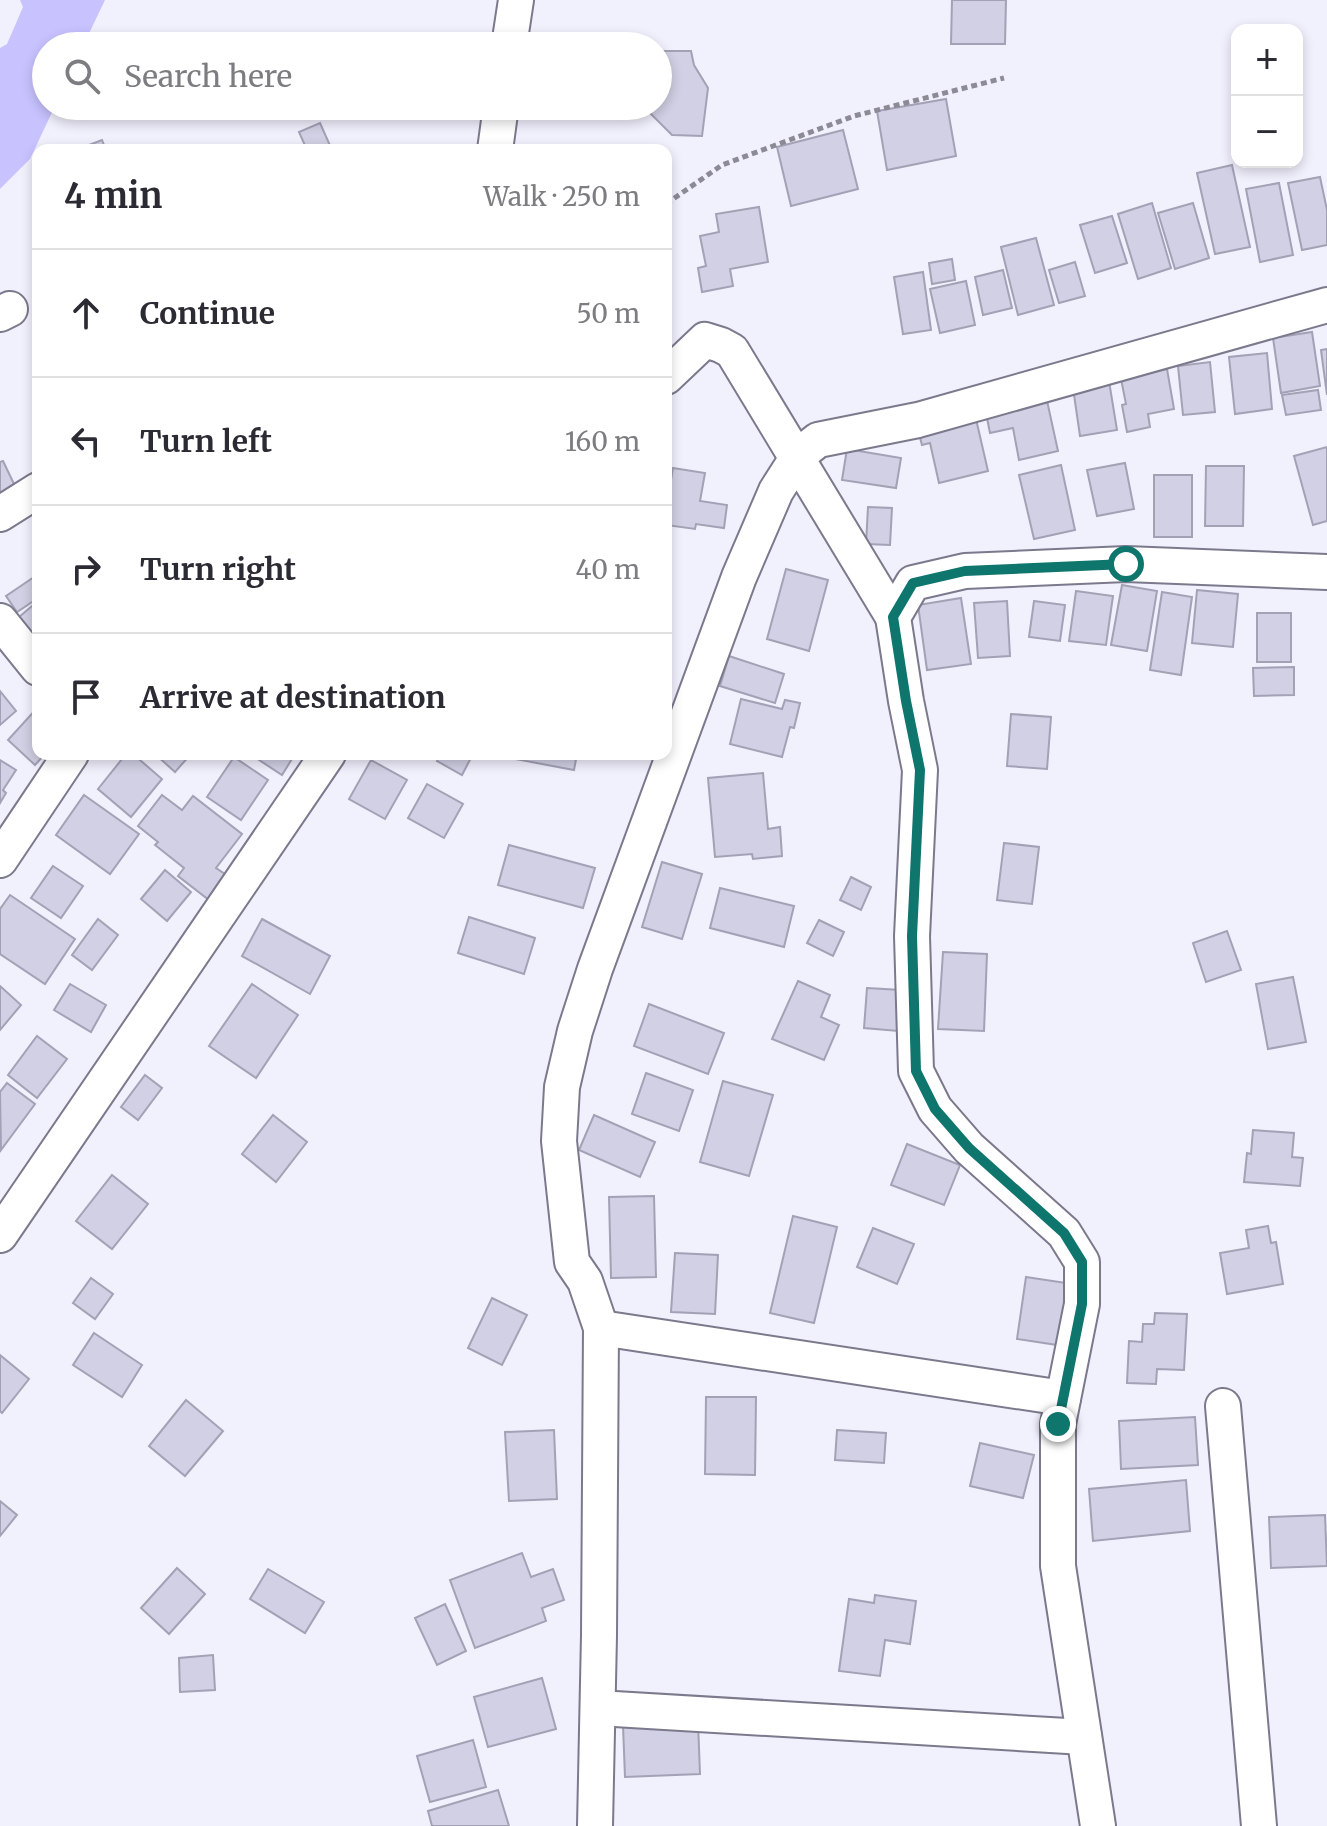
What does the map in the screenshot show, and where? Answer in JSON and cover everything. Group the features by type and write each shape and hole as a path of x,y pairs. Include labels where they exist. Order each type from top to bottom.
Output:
{"street":[{"path":"511,32 516,0"},
{"path":"496,144 499,120"},
{"path":"672,759 739,577 776,491 796,459 818,440 918,420 1327,305"},
{"path":"672,371 705,340 732,351 893,617 920,770 912,936 916,1071 935,1109 969,1148 1064,1233 1082,1262 1082,1304 1058,1424 1058,1566 1098,1826"},
{"path":"0,514 32,494"},
{"path":"893,617 913,583 965,571 1126,564 1327,572"},
{"path":"0,621 32,661"},
{"path":"0,860 67,760"},
{"path":"0,1235 324,760"},
{"path":"595,1826 601,1328 585,1281 572,1262 559,1141 562,1087 571,1045 595,969 672,760"},
{"path":"601,1328 1063,1398"},
{"path":"1223,1406 1259,1826"},
{"path":"598,1708 1084,1737"}],"path":[{"path":"672,200 722,165 854,116 1004,78"}],"shaded area":[{"path":"20,0 105,0 90,32 32,32 32,120 48,120 37,144 32,144 30,159 0,189 0,48 7,44 23,7"}],"building":[{"path":"952,0 1006,0 1005,44 951,44"},
{"path":"672,51 691,51 694,65 708,88 702,136 672,135 657,120 672,120"},
{"path":"946,99 956,156 887,170 877,111"},
{"path":"320,123 329,144 304,144 299,132"},
{"path":"843,130 858,189 791,206 777,147"},
{"path":"1231,165 1250,247 1215,254 1197,173"},
{"path":"1320,177 1327,210 1327,245 1302,250 1288,183"},
{"path":"1279,183 1293,255 1260,262 1246,189"},
{"path":"1152,203 1171,268 1138,279 1118,214"},
{"path":"1193,203 1209,258 1175,269 1158,213"},
{"path":"759,207 768,262 730,269 733,286 702,292 698,268 706,266 700,236 719,232 716,214"},
{"path":"1112,216 1127,263 1095,273 1080,225"},
{"path":"1036,238 1054,305 1018,315 1001,247"},
{"path":"952,259 955,280 932,284 929,263"},
{"path":"1075,262 1085,296 1059,303 1049,270"},
{"path":"1003,270 1012,308 983,315 975,277"},
{"path":"923,272 931,330 903,334 894,277"},
{"path":"966,281 975,325 940,333 930,289"},
{"path":"1312,332 1320,386 1281,393 1273,338"},
{"path":"1327,349 1327,395 1321,350"},
{"path":"1267,353 1272,409 1235,414 1229,357"},
{"path":"1210,362 1215,412 1183,415 1178,366"},
{"path":"1167,369 1174,409 1148,414 1150,427 1127,432 1121,379"},
{"path":"1108,375 1117,430 1080,436 1072,381"},
{"path":"1044,387 1058,451 1019,460 1013,428 990,433 983,398"},
{"path":"1318,390 1321,410 1286,415 1282,395"},
{"path":"915,419 976,419 988,471 939,483 930,443 922,445"},
{"path":"1327,447 1327,521 1313,525 1294,456"},
{"path":"847,449 901,458 896,488 842,480"},
{"path":"3,461 16,488 0,496 0,462"},
{"path":"1125,463 1134,509 1097,516 1087,470"},
{"path":"1061,465 1075,530 1034,539 1019,475"},
{"path":"1206,466 1244,466 1243,526 1205,526"},
{"path":"673,468 705,473 700,501 727,505 724,528 696,524 695,529 672,526"},
{"path":"1154,475 1192,475 1192,537 1154,537"},
{"path":"868,507 892,508 890,545 866,544"},
{"path":"786,569 828,580 809,651 767,639"},
{"path":"32,578 32,602 17,612 6,596"},
{"path":"1122,585 1157,591 1147,651 1111,645"},
{"path":"1197,590 1238,594 1233,647 1192,643"},
{"path":"1076,591 1113,596 1106,645 1069,641"},
{"path":"1162,592 1192,597 1181,675 1150,670"},
{"path":"961,598 971,664 927,670 918,605"},
{"path":"1007,601 1010,656 978,658 974,603"},
{"path":"1034,601 1065,605 1060,641 1029,637"},
{"path":"32,606 32,659 6,628"},
{"path":"1257,613 1291,613 1291,662 1257,662"},
{"path":"729,656 784,674 775,703 720,686"},
{"path":"1294,667 1294,695 1254,696 1253,668"},
{"path":"0,691 16,711 0,725"},
{"path":"741,699 782,709 785,700 800,703 782,757 730,744"},
{"path":"32,714 32,760 40,760 35,765 8,740"},
{"path":"1011,714 1051,717 1047,769 1007,766"},
{"path":"0,760 16,770 3,790 6,793 0,803"},
{"path":"121,760 140,760 162,779 131,817 98,789"},
{"path":"162,760 186,760 175,772"},
{"path":"232,760 238,760 268,780 241,820 207,797"},
{"path":"259,760 291,760 282,775"},
{"path":"371,760 407,780 385,819 349,799"},
{"path":"438,760 470,760 462,775"},
{"path":"521,760 576,760 574,770"},
{"path":"763,773 768,829 780,827 782,856 753,859 752,854 715,857 708,778"},
{"path":"427,784 463,804 444,838 408,818"},
{"path":"84,795 139,834 110,874 56,835"},
{"path":"162,795 182,810 193,796 242,834 216,868 228,876 209,900 178,876 184,868 155,845 158,842 138,826"},
{"path":"1004,843 1039,847 1032,904 997,900"},
{"path":"509,845 595,868 583,908 498,885"},
{"path":"662,862 702,874 682,939 642,927"},
{"path":"53,866 83,886 61,918 31,898"},
{"path":"165,870 191,892 167,921 141,899"},
{"path":"851,877 871,887 861,910 840,900"},
{"path":"720,888 794,906 784,947 710,928"},
{"path":"10,895 75,939 45,984 0,954 0,909"},
{"path":"469,917 535,938 524,974 458,953"},
{"path":"98,919 118,935 92,970 72,955"},
{"path":"262,919 330,956 310,994 242,956"},
{"path":"819,920 844,932 833,956 807,943"},
{"path":"1227,931 1241,970 1206,982 1193,943"},
{"path":"943,952 987,954 984,1031 938,1029"},
{"path":"1293,977 1306,1042 1268,1049 1256,984"},
{"path":"798,981 830,995 821,1017 839,1025 824,1060 772,1039"},
{"path":"70,984 106,1005 91,1032 54,1010"},
{"path":"252,984 298,1015 256,1078 209,1046"},
{"path":"0,986 21,1005 0,1030"},
{"path":"867,988 901,990 898,1031 864,1028"},
{"path":"649,1004 724,1033 708,1074 634,1046"},
{"path":"37,1036 67,1059 37,1098 8,1075"},
{"path":"646,1073 693,1090 679,1131 632,1114"},
{"path":"145,1075 162,1088 138,1120 121,1107"},
{"path":"723,1081 773,1095 749,1176 700,1162"},
{"path":"7,1083 35,1104 1,1150 0,1092"},
{"path":"273,1115 307,1142 276,1182 242,1154"},
{"path":"594,1115 655,1142 640,1177 579,1150"},
{"path":"1253,1130 1294,1133 1292,1157 1303,1158 1300,1186 1244,1182"},
{"path":"907,1144 960,1165 944,1205 891,1185"},
{"path":"112,1175 148,1204 112,1249 76,1221"},
{"path":"654,1196 656,1277 611,1278 609,1197"},
{"path":"793,1216 837,1227 814,1323 770,1313"},
{"path":"1268,1226 1271,1243 1276,1242 1283,1284 1227,1294 1220,1253 1249,1248 1246,1230"},
{"path":"873,1228 914,1244 897,1284 857,1267"},
{"path":"675,1253 718,1255 715,1314 671,1312"},
{"path":"1026,1277 1073,1284 1064,1346 1017,1339"},
{"path":"91,1278 113,1294 95,1319 73,1303"},
{"path":"492,1298 527,1315 502,1365 468,1348"},
{"path":"1155,1313 1187,1314 1184,1370 1157,1369 1156,1384 1127,1383 1129,1341 1142,1342 1143,1324 1154,1324"},
{"path":"94,1333 142,1365 122,1397 73,1365"},
{"path":"0,1355 29,1379 2,1413 0,1411"},
{"path":"706,1397 756,1397 755,1475 705,1474"},
{"path":"186,1400 223,1431 185,1476 149,1446"},
{"path":"1195,1417 1198,1465 1121,1469 1119,1421"},
{"path":"554,1430 557,1499 509,1501 505,1432"},
{"path":"837,1430 886,1433 884,1463 835,1460"},
{"path":"980,1443 1034,1455 1023,1498 970,1486"},
{"path":"1186,1480 1190,1531 1093,1541 1089,1489"},
{"path":"0,1501 17,1515 0,1536"},
{"path":"1325,1515 1327,1566 1271,1568 1269,1517"},
{"path":"522,1553 531,1577 553,1569 564,1600 542,1608 546,1621 475,1648 450,1580"},
{"path":"177,1568 205,1594 169,1634 141,1608"},
{"path":"268,1569 324,1602 305,1633 250,1599"},
{"path":"875,1595 916,1601 910,1644 885,1640 880,1676 839,1671 849,1599 874,1603"},
{"path":"445,1604 466,1651 437,1665 415,1618"},
{"path":"213,1655 215,1690 180,1692 179,1658"},
{"path":"542,1678 556,1729 488,1747 474,1697"},
{"path":"698,1722 700,1774 625,1777 623,1726"},
{"path":"473,1740 486,1787 430,1802 417,1756"},
{"path":"498,1790 509,1826 432,1826 428,1811"}],"route":[{"path":"1058,1424 1082,1304 1082,1262 1064,1233 969,1148 935,1109 916,1071 912,936 920,770 893,617 913,583 965,571 1126,564"}]}
